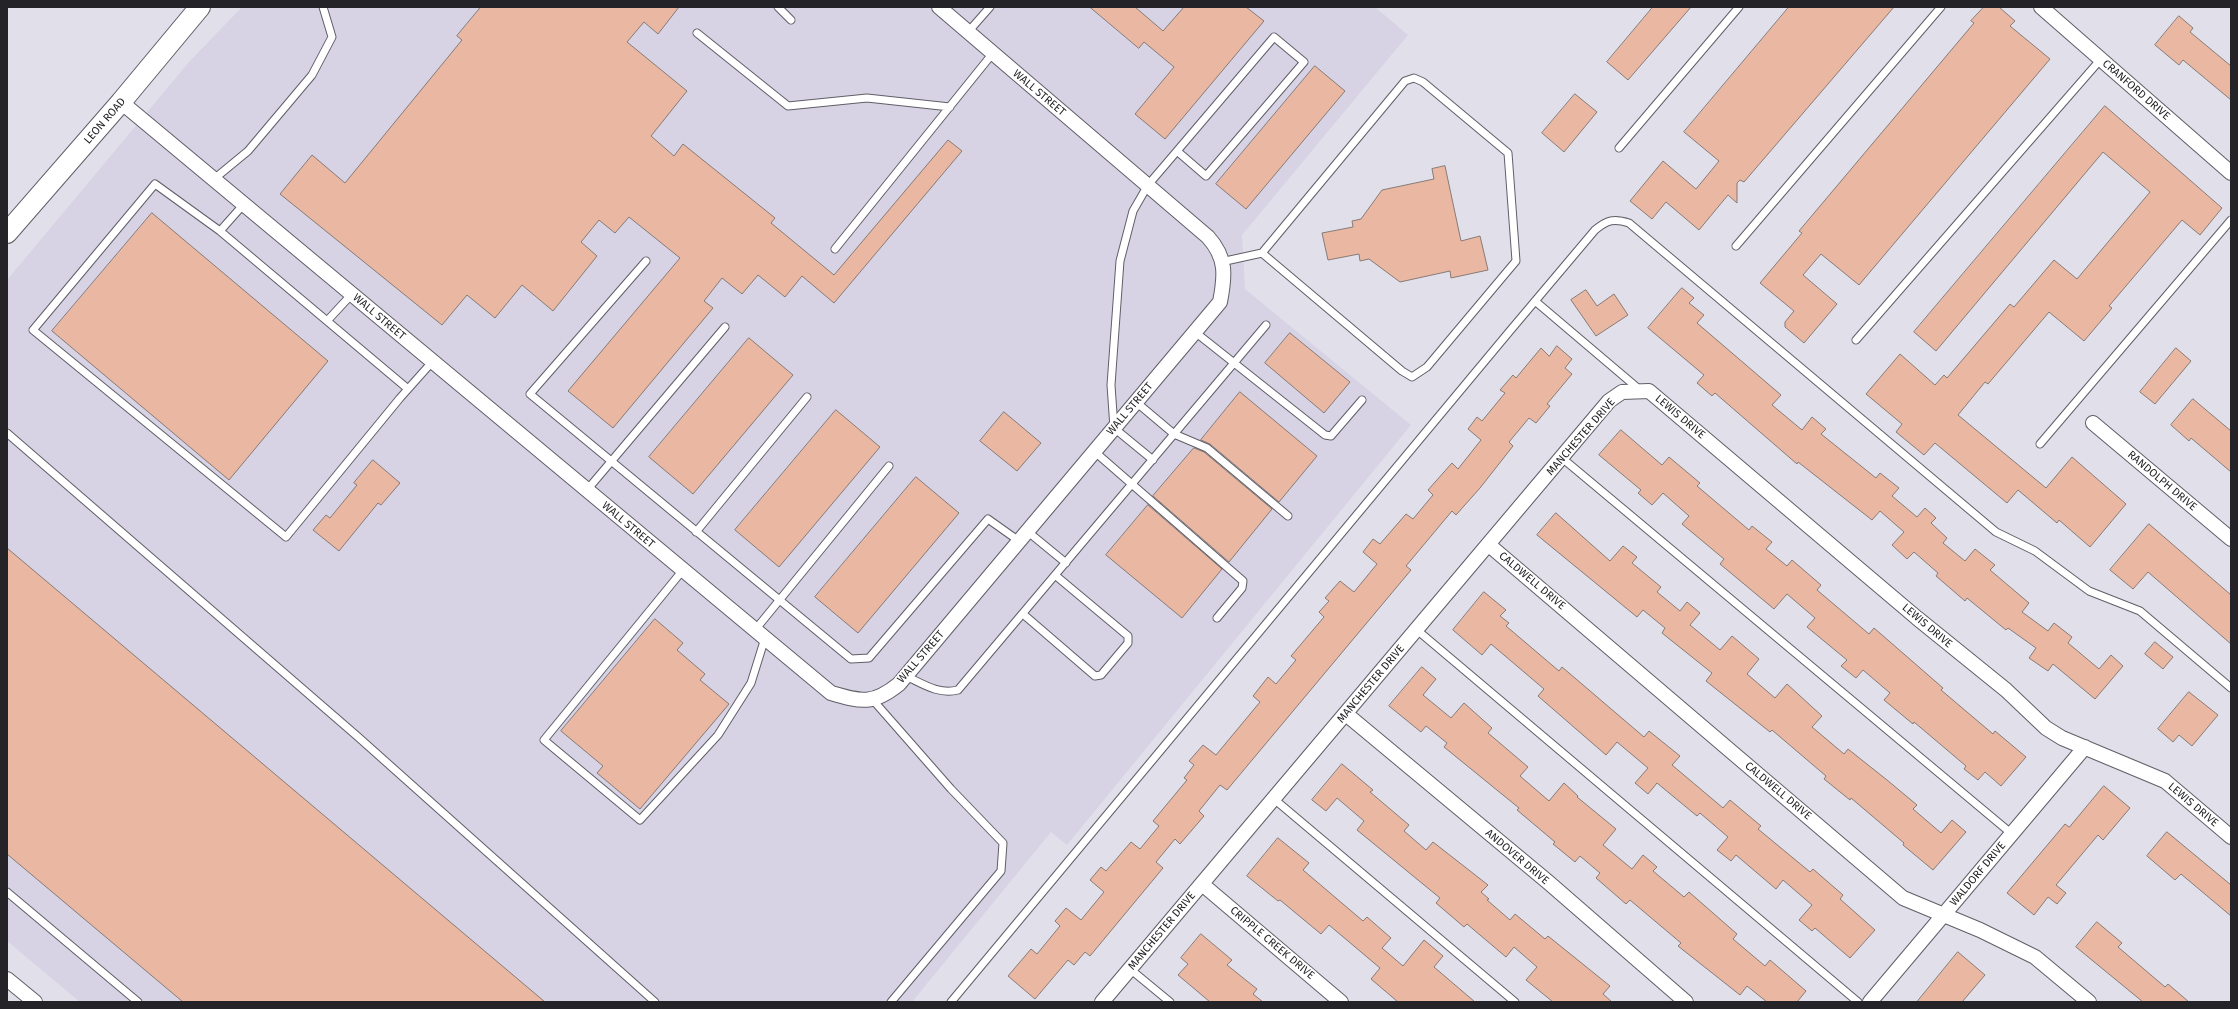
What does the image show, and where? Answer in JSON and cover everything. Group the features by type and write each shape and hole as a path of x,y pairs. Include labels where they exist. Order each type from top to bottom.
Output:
{"street":[{"name":"LEON ROAD","path":"7,233 121,102 200,7"},
{"name":"WALL STREET","path":"121,102 831,693 860,701 886,695 906,676 1220,302 1225,277 1215,245 1208,237 939,7"},
{"name":"CRANFORD DRIVE","path":"2041,7 2231,173"},
{"name":"MANCHESTER DRIVE","path":"1106,997 1609,401 1622,392 1640,390"},
{"name":"LEWIS DRIVE","path":"1640,390 1649,391 1917,618 2006,690 2046,728 2062,738 2165,781 2231,837"},
{"name":"RANDOLPH DRIVE","path":"2092,423 2231,539"},
{"name":"CALDWELL DRIVE","path":"1489,545 1903,898 1980,930 2035,957 2089,1002"},
{"name":"ANDOVER DRIVE","path":"1346,714 1548,882 1686,1002"},
{"name":"WALDORF DRIVE","path":"1870,1002 2085,747"},
{"name":"CRIPPLE CREEK DRIVE","path":"1202,884 1342,1002"},
{"path":"7,979 35,1002"}],"lane":[{"path":"214,179 248,151 312,75 332,37 323,7"},
{"path":"778,7 791,20"},
{"path":"968,32 990,7"},
{"path":"1619,148 1739,7"},
{"path":"1736,246 1941,7"},
{"path":"697,33 788,106 867,98 950,107"},
{"path":"1152,460 1114,428 1111,385 1120,261 1133,211 1148,185 1274,37 1304,62 1206,176 1177,151"},
{"path":"835,249 993,54"},
{"path":"1856,340 2101,59"},
{"path":"1221,262 1262,252 1405,81 1414,78 1423,82 1508,153 1516,261 1428,367 1412,377 1402,372 1262,252"},
{"path":"408,389 220,231 155,184 33,330 286,537 408,389 433,361"},
{"path":"220,231 244,204"},
{"path":"951,1002 1535,301 1595,230 1605,221 1617,219 1629,223 1996,532 2035,551 2089,591 2140,611 2231,688"},
{"path":"2040,444 2231,220"},
{"path":"646,261 530,394 851,659 869,658 988,519 1023,536 1066,563"},
{"path":"327,321 352,294"},
{"path":"1535,301 1640,390"},
{"path":"906,676 935,690 950,692 958,690 1266,325"},
{"path":"587,490 725,327"},
{"path":"1195,332 1266,386 1325,435 1331,436 1362,400"},
{"path":"696,532 807,397"},
{"path":"1136,402 1174,434 1207,448 1288,516"},
{"path":"7,433 357,736 655,1002"},
{"path":"1095,452 1243,581 1242,588 1217,618"},
{"path":"1562,458 2012,834"},
{"path":"683,570 544,740 640,820 718,735 750,683 760,634 780,600 889,466"},
{"path":"1023,614 1095,676 1101,675 1128,644 1128,636 1055,575"},
{"path":"1417,630 1858,1002"},
{"path":"872,698 951,789 1003,843 1001,871 891,1002"},
{"path":"1274,799 1516,1002"},
{"path":"7,892 138,1002"},
{"path":"1130,969 1170,1002"}],"shaded area":[{"path":"242,7 1375,7 1408,35 1242,235 1245,289 1411,425 1067,845 1051,832 912,1002 80,1002 7,941 7,280 189,62"}],"building":[{"path":"481,7 679,7 658,34 644,22 627,42 687,91 651,136 674,156 683,144 775,218 771,223 834,275 948,140 962,151 834,303 802,276 785,297 758,275 742,294 722,278 704,301 713,308 613,428 568,391 680,258 629,217 615,233 599,220 581,242 597,256 553,311 522,285 495,318 467,295 442,325 280,194 312,155 345,183 462,40 457,36"},
{"path":"1090,7 1135,7 1163,31 1184,7 1246,7 1264,21 1165,139 1135,114 1174,67 1144,42 1139,48"},
{"path":"1653,7 1691,7 1628,80 1607,62"},
{"path":"1789,7 1894,7 1744,182 1740,180 1737,183 1737,203 1728,195 1699,230 1666,202 1652,219 1630,201 1663,161 1696,189 1719,161 1684,132"},
{"path":"1984,7 1999,7 2015,21 2010,26 2050,59 1859,285 1821,254 1803,275 1837,304 1804,343 1785,327 1785,322 1794,311 1760,283 1802,233 1799,231 1974,23 1971,21"},
{"path":"2179,16 2193,28 2190,32 2231,66 2231,100 2183,60 2179,65 2155,45"},
{"path":"1315,66 1345,91 1246,209 1216,184"},
{"path":"1575,94 1597,112 1564,152 1542,133"},
{"path":"2105,106 2222,208 2200,235 2182,220 2109,306 2112,308 2084,341 2049,312 1988,384 1985,382 1958,415 2046,488 2072,457 2126,504 2090,547 2059,520 2057,523 2018,490 2007,503 1935,443 1924,455 1896,432 1902,424 1866,394 1900,354 1935,385 1944,375 1947,378 2010,304 2014,307 2054,260 2077,279 2150,192 2103,152 1936,351 1914,332"},
{"path":"1445,166 1461,241 1480,236 1488,270 1451,278 1450,271 1400,282 1369,259 1360,261 1359,254 1328,260 1322,233 1353,227 1352,221 1361,219 1382,190 1434,179 1432,169"},
{"path":"152,213 328,361 229,480 52,331"},
{"path":"1682,288 1694,298 1689,303 1704,315 1697,323 1781,395 1772,405 1802,430 1812,417 1826,429 1821,434 1876,478 1880,473 1899,488 1892,496 1917,517 1925,508 1936,518 1931,523 1947,538 1943,543 1965,561 1975,549 1995,565 1990,570 2029,603 2022,612 2048,631 2054,623 2072,637 2068,643 2099,669 2111,655 2123,666 2095,699 2053,664 2048,671 2029,658 2036,648 2008,628 2006,630 1967,598 1965,601 1936,576 1938,573 1914,552 1907,559 1892,545 1904,532 1880,511 1872,520 1798,462 1797,464 1715,393 1712,396 1697,383 1704,375 1648,328"},
{"path":"1586,290 1597,306 1614,294 1628,315 1596,336 1571,300"},
{"path":"1290,333 1350,382 1324,413 1265,363"},
{"path":"749,338 793,375 693,494 649,457"},
{"path":"1557,346 1572,359 1565,368 1572,374 1547,404 1550,406 1536,423 1529,418 1509,442 1513,446 1480,488 1456,515 1452,511 1406,566 1411,570 1227,790 1220,785 1199,811 1204,816 1180,844 1175,839 1156,862 1163,868 1090,956 1085,952 1074,965 1068,960 1035,999 1008,976 1031,949 1037,954 1060,926 1055,921 1066,908 1081,920 1104,892 1090,880 1101,867 1106,871 1131,842 1140,849 1159,826 1153,821 1187,780 1184,778 1194,765 1189,761 1203,745 1216,755 1260,702 1253,696 1268,677 1276,684 1296,660 1291,656 1324,617 1319,612 1329,601 1325,598 1340,581 1354,592 1377,564 1363,552 1373,539 1380,544 1406,514 1413,519 1433,495 1428,490 1452,463 1458,469 1481,440 1468,429 1477,417 1482,421 1505,393 1500,390 1513,375 1516,378 1541,348 1549,356"},
{"path":"2176,348 2191,361 2155,404 2140,392"},
{"path":"1240,392 1317,456 1279,502 1210,444 1201,440"},
{"path":"2193,399 2231,431 2231,472 2191,438 2189,441 2171,425"},
{"path":"836,410 880,447 779,567 735,530"},
{"path":"1004,412 1041,443 1017,471 980,441"},
{"path":"1621,430 1662,465 1669,457 1700,483 1697,486 1749,530 1752,526 1772,542 1766,549 1787,566 1792,560 1821,585 1817,590 1869,634 1874,628 1943,688 1941,690 1993,734 1995,731 2026,757 2001,786 1985,772 1978,780 1964,769 1966,766 1914,722 1913,724 1884,700 1890,693 1863,670 1856,678 1841,666 1847,660 1807,627 1815,618 1787,594 1774,609 1720,564 1724,559 1682,524 1689,516 1663,493 1652,505 1638,493 1641,490 1599,455"},
{"path":"1194,448 1204,452 1272,509 1229,562 1153,496"},
{"path":"373,460 400,483 381,505 378,503 339,551 313,530 326,515 330,518 357,485 354,483"},
{"path":"916,477 959,513 858,633 815,597"},
{"path":"1148,505 1222,569 1182,618 1106,555"},
{"path":"1556,513 1610,561 1623,546 1637,557 1632,563 1661,587 1657,592 1680,611 1687,602 1700,613 1690,625 1720,650 1732,636 1759,659 1747,674 1775,698 1787,684 1822,716 1812,727 1844,754 1848,749 1887,780 1917,805 1913,809 1941,833 1952,820 1966,832 1933,870 1851,798 1850,800 1824,779 1826,776 1772,730 1770,732 1706,681 1712,673 1662,633 1665,628 1643,610 1637,617 1537,535"},
{"path":"2149,524 2231,595 2231,644 2148,572 2133,589 2110,570"},
{"path":"7,548 545,1002 183,1002 7,854"},
{"path":"1484,592 1506,610 1500,616 1509,623 1506,626 1559,671 1562,667 1644,737 1649,731 1680,756 1672,765 1723,808 1730,800 1761,826 1758,829 1810,872 1813,869 1843,895 1840,899 1875,930 1850,958 1815,928 1812,931 1799,920 1812,905 1783,880 1776,889 1736,855 1731,861 1717,850 1728,837 1700,813 1697,816 1657,783 1648,794 1635,783 1648,768 1617,742 1606,755 1538,696 1544,689 1491,644 1482,655 1453,630"},
{"path":"655,619 683,643 677,650 705,674 700,680 729,704 640,809 597,773 603,766 561,731"},
{"path":"2155,642 2173,657 2163,669 2145,654"},
{"path":"1422,667 1436,679 1423,695 1451,718 1464,703 1492,728 1488,733 1528,767 1520,776 1549,801 1564,783 1578,796 1577,797 1616,829 1603,845 1632,869 1643,855 1657,867 1653,871 1684,897 1689,892 1737,934 1733,939 1765,966 1770,960 1806,991 1797,1002 1767,1002 1747,986 1740,995 1678,946 1681,943 1630,900 1626,904 1596,878 1600,873 1580,856 1575,862 1553,844 1555,842 1517,810 1519,808 1444,747 1447,743 1426,726 1421,732 1389,706"},
{"path":"2189,692 2218,715 2192,746 2179,735 2173,742 2158,729"},
{"path":"1342,764 1373,790 1370,792 1409,825 1404,831 1426,850 1433,842 1488,885 1481,892 1489,899 1487,900 1510,920 1515,914 1545,939 1548,936 1610,986 1603,994 1612,1002 1553,1002 1526,980 1537,967 1514,947 1506,957 1467,924 1464,927 1436,903 1440,898 1357,830 1364,821 1337,798 1326,811 1312,800"},
{"path":"2104,786 2130,808 2103,840 2098,835 2056,885 2066,893 2057,904 2048,897 2034,915 2007,893 2065,824 2069,827"},
{"path":"2167,832 2231,885 2231,916 2181,874 2175,880 2147,856"},
{"path":"1278,838 1309,863 1303,870 1363,921 1367,917 1391,938 1382,948 1403,966 1424,940 1443,956 1434,967 1475,1002 1398,1002 1371,979 1380,968 1329,925 1321,934 1280,900 1278,901 1247,876"},
{"path":"2097,922 2122,943 2118,947 2165,987 2168,984 2189,1002 2143,1002 2076,947"},
{"path":"1201,934 1232,960 1227,965 1257,989 1253,994 1263,1002 1210,1002 1178,975 1188,964 1181,958"},
{"path":"1958,952 1985,975 1962,1002 1917,1002"}]}
